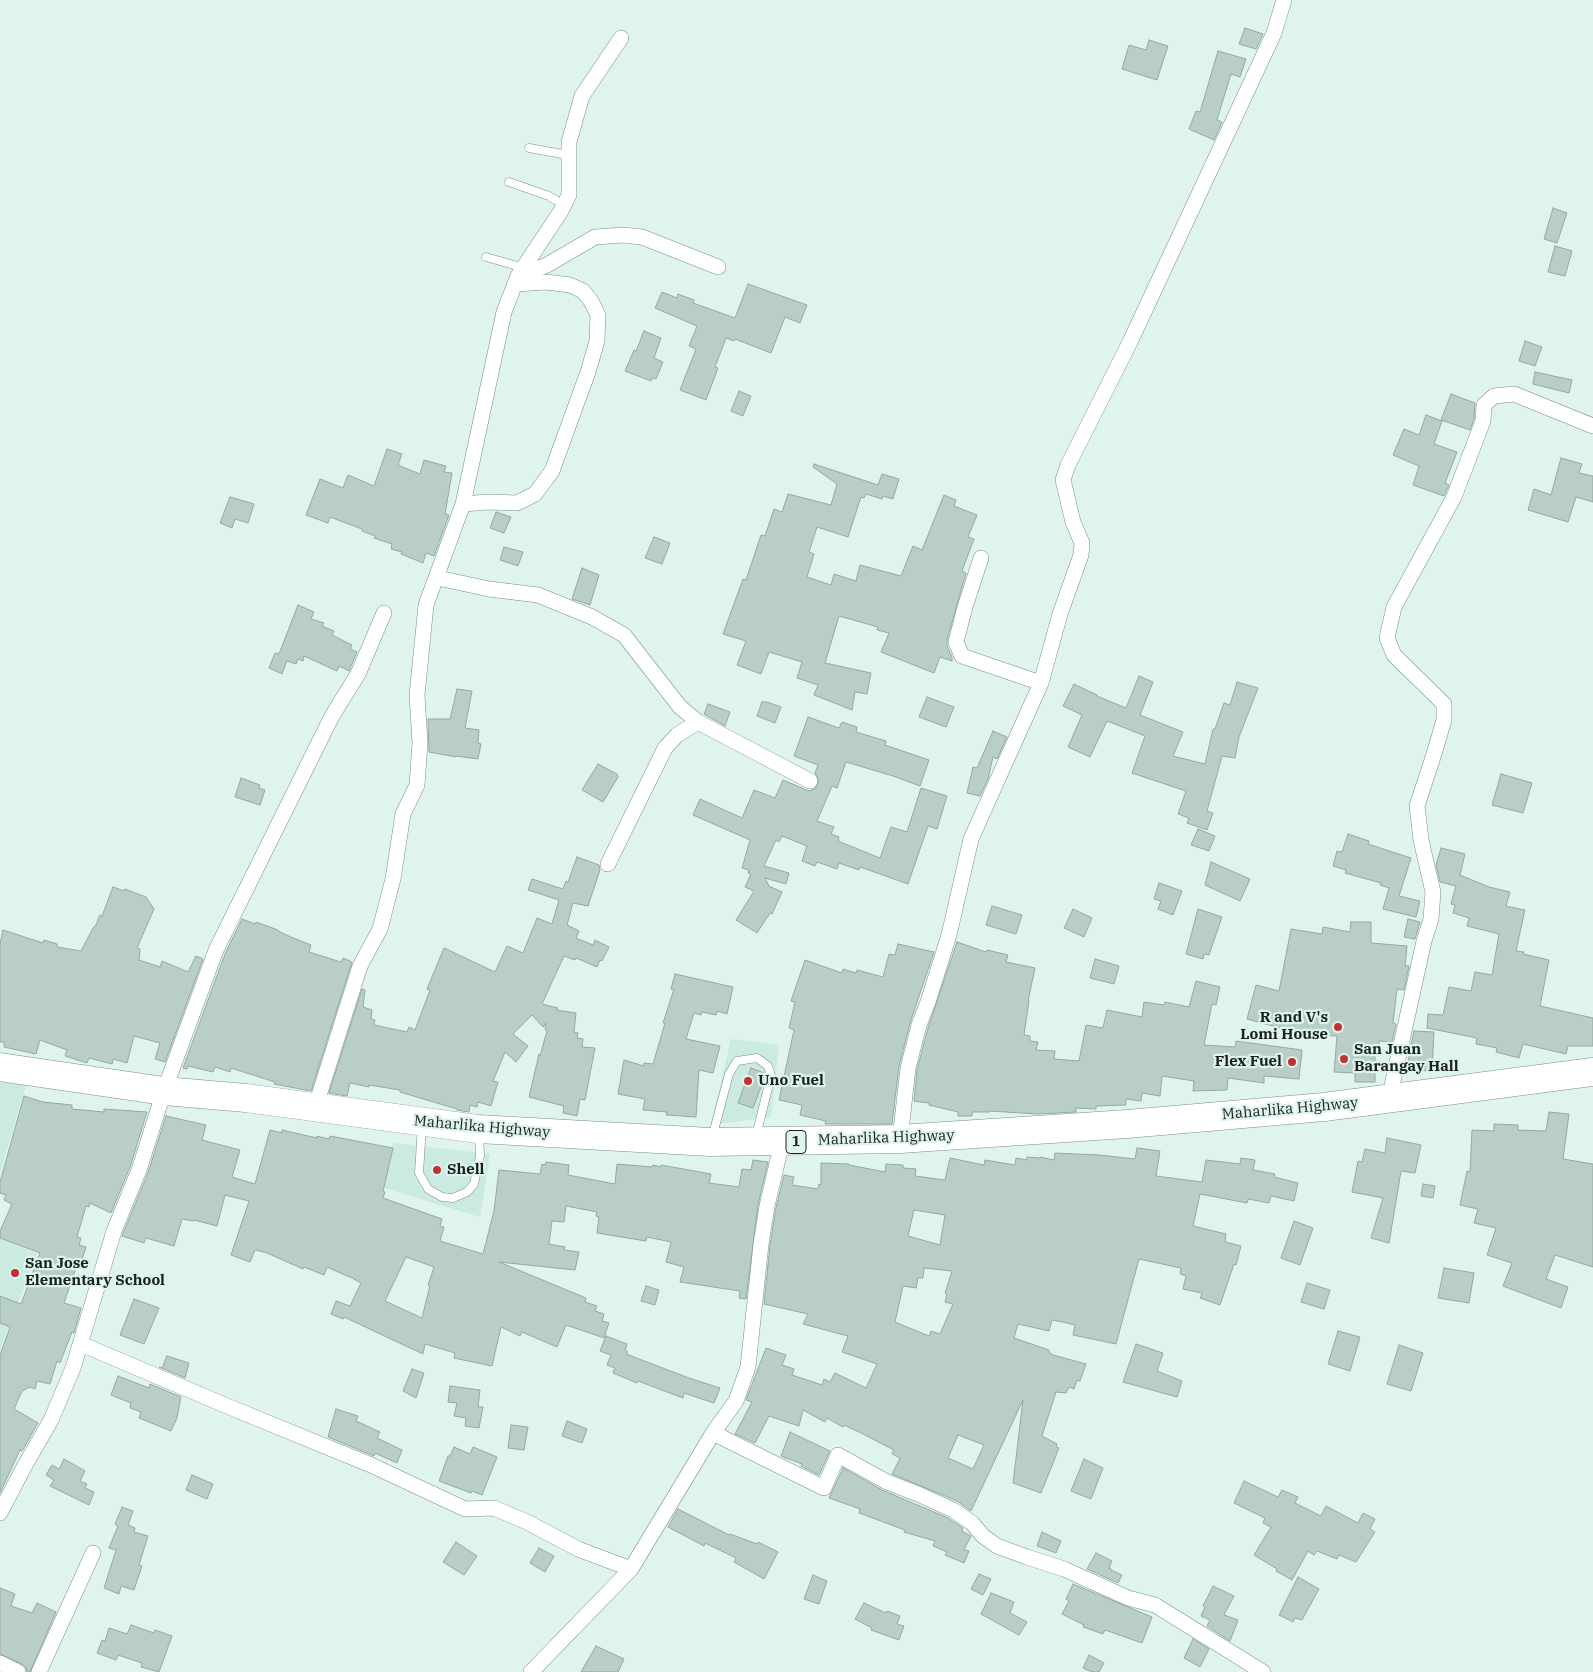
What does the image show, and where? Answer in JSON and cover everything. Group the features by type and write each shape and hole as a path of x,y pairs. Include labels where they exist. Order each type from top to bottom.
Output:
{"highway":[{"name":"Maharlika Highway","path":"0,1067 164,1091 246,1098 478,1129 710,1142 900,1139 1127,1124 1324,1107 1593,1072"}],"street":[{"path":"900,1139 908,1068 912,1050 948,935 971,839 1041,683 1060,614 1081,555 1082,543 1073,522 1063,480 1068,465 1130,342 1274,33 1284,0"},
{"path":"314,1108 360,966 380,930 393,879 403,814 417,785 420,743 417,695 426,605 438,578 463,504 504,312 519,276 569,195 569,142 582,96 621,38"},
{"path":"519,276 546,265 595,236 623,235 642,237 718,267"},
{"path":"463,504 488,502 517,503 534,494 552,471 588,372 597,341 598,315 583,291 570,285 519,276"},
{"path":"1388,1099 1424,941 1431,919 1433,892 1421,840 1417,806 1444,720 1444,704 1394,655 1387,638 1394,607 1454,498 1483,422 1484,405 1494,396 1514,394 1593,426"},
{"path":"981,558 956,642 962,656 1041,683"},
{"path":"438,578 488,589 538,595 592,617 624,635 680,707 698,722 810,781"},
{"path":"0,1513 51,1420 74,1368 114,1231 139,1170 164,1091 216,950 332,716 358,674 384,613"},
{"path":"608,864 665,748 677,735 698,722"},
{"path":"531,1672 631,1569 712,1433 736,1401 748,1366 767,1206 768,1141"},
{"path":"81,1344 371,1465 465,1509 494,1508 527,1522 578,1549 631,1569"},
{"path":"712,1433 824,1488 838,1455 886,1482 953,1510 972,1523 983,1536 998,1546 1027,1558 1064,1569 1128,1598 1155,1605 1263,1672"},
{"path":"39,1672 93,1553"},
{"path":"0,1663 18,1672"}],"lane":[{"path":"530,148 568,155"},
{"path":"508,182 549,196 564,205"},
{"path":"486,257 519,276"},
{"path":"710,1142 729,1074 738,1061 757,1058 768,1066 772,1076 768,1141"},
{"path":"423,1122 419,1173 428,1189 442,1197 453,1198 467,1192 474,1184 480,1156 478,1129"}],"shaded area":[{"name":"Uno Fuel","path":"731,1039 779,1045 771,1117 711,1125"},
{"path":"0,1082 26,1085 0,1173"},
{"name":"Shell","path":"393,1143 490,1154 480,1217 381,1187"},
{"name":"San Jose Elementary School","path":"0,1237 37,1254 0,1349"}],"building":[{"path":"1245,28 1263,34 1256,49 1239,44"},
{"path":"1149,40 1168,46 1157,80 1122,69 1129,45 1146,50"},
{"path":"1218,51 1246,59 1240,77 1231,74 1217,120 1222,122 1214,140 1189,129 1196,111 1200,112"},
{"path":"1553,208 1567,213 1557,243 1544,239"},
{"path":"1555,246 1572,251 1565,276 1548,272"},
{"path":"748,284 807,305 800,323 785,317 771,353 735,339 734,341 726,338 715,367 718,368 706,400 680,390 696,349 689,346 697,326 655,308 662,292 677,298 678,294 694,300 693,303 735,318"},
{"path":"644,331 661,338 654,358 663,362 656,379 652,378 651,381 625,371"},
{"path":"1525,341 1542,347 1535,366 1519,361"},
{"path":"1535,372 1572,380 1569,393 1533,384"},
{"path":"739,391 751,396 743,416 731,411"},
{"path":"1451,394 1475,403 1474,419 1470,430 1441,420"},
{"path":"1426,415 1442,421 1434,444 1457,452 1445,483 1449,485 1444,496 1413,485 1419,466 1393,455 1404,429 1419,435"},
{"path":"387,449 402,454 398,465 420,474 424,460 446,466 444,472 452,473 445,514 449,515 434,556 426,553 423,563 401,554 402,552 391,549 392,544 374,538 375,536 362,531 362,529 330,517 328,523 306,515 320,479 343,488 348,475 374,486"},
{"path":"1561,458 1582,464 1579,473 1593,476 1593,502 1576,497 1568,522 1528,510 1534,489 1551,495"},
{"path":"814,464 878,485 882,474 899,479 893,499 883,496 882,499 866,494 864,498 861,497 848,537 817,527 809,552 814,554 807,577 831,585 834,574 856,581 860,565 901,576 913,546 922,550 944,495 956,500 954,506 977,515 968,537 974,539 962,571 966,573 947,640 952,661 940,657 934,673 881,652 889,633 877,630 878,627 839,616 825,663 871,673 867,694 855,692 852,710 814,695 818,685 797,678 802,662 769,652 761,674 737,665 746,641 723,634 743,579 746,580 761,535 765,536 774,509 782,512 788,494 831,505 837,484 813,467"},
{"path":"230,497 254,504 248,523 235,519 232,528 220,523"},
{"path":"496,512 511,517 504,533 490,528"},
{"path":"654,537 670,543 662,564 645,558"},
{"path":"504,547 523,552 518,566 500,560"},
{"path":"582,568 599,575 590,605 572,599"},
{"path":"298,605 314,612 311,619 324,623 322,626 334,631 332,635 352,645 350,649 357,652 349,671 339,666 337,671 304,656 303,661 298,659 296,664 287,661 282,674 269,668 275,653 279,654"},
{"path":"1139,676 1153,682 1140,715 1183,732 1173,756 1205,764 1213,729 1215,729 1224,703 1230,705 1237,682 1258,688 1239,737 1235,758 1222,756 1207,811 1213,813 1207,830 1187,823 1189,818 1178,814 1186,791 1132,773 1145,736 1107,721 1090,757 1068,747 1082,715 1063,706 1074,684 1126,708"},
{"path":"457,689 472,691 465,728 479,730 478,743 481,744 478,759 429,752 428,719 450,719"},
{"path":"927,697 954,707 946,727 919,717"},
{"path":"762,702 781,707 775,723 757,716"},
{"path":"708,704 730,712 725,726 704,714"},
{"path":"808,717 839,728 842,722 857,727 856,732 886,741 885,745 929,760 920,786 846,762 837,788 832,786 817,821 834,827 831,834 839,837 838,841 880,858 891,827 907,832 921,788 947,796 937,829 928,826 908,884 860,867 859,870 839,863 837,869 817,862 815,866 802,861 807,846 782,836 779,842 776,840 764,866 789,873 786,884 765,878 769,886 782,892 772,914 770,913 757,933 736,920 754,891 745,887 751,874 748,873 749,870 742,868 750,840 693,815 700,799 742,818 754,790 775,798 783,780 809,791 815,789 819,781 815,773 818,765 794,756"},
{"path":"993,731 1007,737 997,759 993,757 988,779 980,796 967,793 973,767 977,768"},
{"path":"598,764 617,774 618,777 603,802 582,790"},
{"path":"1501,774 1532,783 1523,813 1492,805"},
{"path":"241,778 260,785 259,788 265,790 260,805 235,797"},
{"path":"1198,829 1215,836 1209,851 1191,845"},
{"path":"1348,834 1369,841 1368,844 1411,858 1399,896 1420,901 1416,917 1383,909 1389,888 1380,885 1381,883 1345,873 1346,870 1333,866 1337,851 1342,852"},
{"path":"1441,848 1465,854 1460,875 1489,887 1510,892 1506,906 1525,910 1516,951 1549,960 1540,1006 1593,1018 1593,1046 1568,1046 1566,1054 1523,1044 1519,1058 1496,1052 1497,1048 1476,1044 1477,1038 1427,1028 1428,1014 1443,1015 1449,987 1471,991 1475,972 1492,975 1499,934 1467,926 1469,918 1453,913 1455,905 1451,904 1456,886 1440,882 1436,865"},
{"path":"577,857 599,865 600,870 588,906 573,903 567,925 579,931 576,938 593,945 595,940 609,947 597,967 576,958 575,960 564,956 542,1004 558,1008 556,1010 576,1013 574,1032 578,1033 577,1038 583,1039 582,1047 595,1048 585,1100 580,1099 577,1116 563,1113 564,1106 529,1097 539,1054 540,1056 547,1031 545,1029 546,1023 543,1027 532,1015 513,1034 528,1046 516,1062 505,1052 493,1081 498,1082 491,1106 478,1102 477,1107 470,1105 469,1112 400,1092 400,1090 350,1083 347,1096 329,1093 362,989 365,990 363,1007 372,1010 371,1019 375,1020 374,1025 407,1032 409,1027 415,1030 430,990 427,989 444,948 495,972 507,946 523,953 537,918 552,924 559,900 528,890 532,879 563,889 566,881 568,882"},
{"path":"1211,862 1250,879 1240,901 1205,885"},
{"path":"1159,883 1182,891 1173,915 1158,909 1161,901 1154,899"},
{"path":"113,887 124,891 125,889 146,897 154,909 137,948 140,949 139,960 160,967 162,961 188,972 196,956 203,959 165,1062 155,1059 160,1043 134,1036 127,1063 113,1059 112,1064 89,1058 87,1063 65,1056 67,1050 40,1040 36,1054 4,1047 4,1042 0,1042 0,944 3,930 43,943 44,940 57,944 57,947 81,951 100,915 102,916"},
{"path":"992,906 1022,915 1016,934 986,925"},
{"path":"1073,909 1092,918 1084,937 1064,928"},
{"path":"1198,909 1222,917 1209,955 1204,954 1203,959 1186,954"},
{"path":"242,919 278,930 311,945 309,952 341,962 343,958 352,962 311,1091 274,1084 275,1082 231,1068 230,1072 215,1067 213,1072 188,1066 187,1069 183,1068 225,954"},
{"path":"1408,919 1420,922 1415,939 1404,937"},
{"path":"1351,922 1371,922 1371,943 1407,946 1405,966 1409,966 1404,990 1397,989 1393,1023 1396,1024 1392,1042 1379,1041 1378,1056 1375,1055 1375,1082 1355,1082 1355,1073 1334,1072 1337,1036 1314,1035 1314,1037 1247,1019 1256,985 1279,991 1291,929 1322,934 1323,927 1350,932"},
{"path":"957,942 986,952 987,950 1008,955 1006,962 1035,968 1028,1001 1024,1035 1030,1036 1030,1041 1038,1042 1036,1050 1055,1051 1054,1059 1079,1061 1086,1025 1103,1028 1107,1010 1142,1017 1144,1002 1164,1005 1165,1002 1189,1007 1196,981 1220,987 1216,1005 1212,1004 1204,1045 1235,1047 1236,1041 1302,1050 1299,1079 1264,1076 1264,1083 1228,1078 1227,1090 1193,1091 1194,1081 1162,1076 1160,1096 1142,1093 1141,1101 1126,1099 1126,1105 1096,1106 1096,1109 1076,1108 1076,1112 1037,1114 990,1111 972,1112 972,1116 958,1116 958,1112 929,1105 929,1103 914,1101 917,1070 928,1028"},
{"path":"898,944 934,952 910,1023 899,1066 892,1124 825,1124 826,1121 800,1115 802,1105 779,1100 794,1030 789,1028 795,1002 791,1001 805,960 842,973 843,969 856,973 857,970 883,977 889,954 895,955"},
{"path":"1095,959 1119,966 1114,984 1090,978"},
{"path":"675,974 733,987 727,1014 717,1011 716,1015 702,1012 701,1015 694,1013 686,1039 720,1046 713,1073 699,1070 696,1117 666,1115 667,1112 643,1110 645,1099 618,1094 624,1060 644,1066 644,1063 653,1064 674,989 671,989"},
{"path":"1414,1031 1434,1032 1432,1071 1408,1070"},
{"path":"751,1068 764,1073 765,1076 753,1108 738,1103"},
{"path":"24,1096 43,1102 72,1105 72,1109 104,1112 104,1109 147,1112 130,1167 111,1213 90,1203 89,1207 86,1206 77,1237 81,1238 79,1245 86,1247 81,1263 78,1262 64,1303 81,1308 74,1333 72,1332 60,1363 57,1361 50,1384 37,1381 35,1389 30,1387 22,1391 14,1409 38,1423 22,1451 20,1450 0,1493 0,1355 10,1327 0,1323 0,1296 21,1304 40,1253 0,1238 0,1231 12,1204 4,1200 6,1195 0,1193 0,1182"},
{"path":"1549,1112 1569,1114 1563,1159 1593,1164 1593,1267 1555,1255 1546,1279 1568,1287 1561,1308 1503,1286 1512,1263 1487,1255 1496,1228 1474,1223 1478,1209 1460,1205 1467,1171 1470,1172 1472,1130 1494,1131 1494,1124 1518,1125 1518,1130 1546,1131"},
{"path":"166,1116 206,1125 202,1140 240,1150 232,1177 255,1184 270,1130 282,1133 282,1130 317,1138 317,1136 329,1139 330,1136 393,1148 383,1198 442,1219 440,1226 444,1227 440,1241 483,1254 494,1211 499,1170 540,1174 542,1164 545,1165 546,1162 569,1165 568,1175 615,1184 617,1164 652,1167 653,1165 661,1167 661,1165 711,1174 709,1183 739,1187 742,1169 751,1170 753,1160 768,1162 758,1205 746,1299 739,1298 740,1291 680,1282 684,1267 666,1262 671,1242 647,1237 646,1241 597,1233 599,1217 596,1216 597,1212 566,1206 564,1222 552,1221 549,1244 565,1247 564,1250 579,1252 575,1270 499,1262 586,1298 585,1302 597,1306 595,1311 604,1314 602,1321 609,1323 604,1338 566,1325 557,1347 522,1332 520,1336 501,1327 492,1366 454,1358 455,1353 425,1344 423,1354 344,1317 343,1319 331,1314 336,1301 350,1306 361,1283 327,1267 324,1275 304,1267 303,1269 256,1250 250,1262 231,1255 249,1201 225,1195 217,1226 182,1219 174,1246 146,1238 144,1243 122,1236 148,1173","holes":["406,1257 434,1267 428,1285 430,1285 422,1318 385,1301"]},
{"path":"1387,1138 1421,1145 1415,1173 1401,1171 1389,1243 1371,1238 1383,1198 1352,1192 1358,1161 1362,1162 1365,1149 1385,1153"},
{"path":"1137,1148 1160,1151 1156,1176 1202,1182 1206,1160 1240,1164 1241,1158 1255,1160 1253,1170 1275,1174 1274,1177 1298,1183 1294,1201 1271,1196 1269,1203 1248,1199 1247,1203 1200,1194 1193,1226 1226,1234 1225,1242 1241,1246 1236,1265 1234,1264 1220,1305 1200,1298 1202,1293 1183,1289 1186,1276 1180,1274 1181,1268 1139,1259 1116,1344 1073,1335 1075,1325 1063,1322 1052,1320 1049,1331 1018,1324 1014,1338 1049,1350 1053,1355 1086,1364 1080,1381 1077,1380 1074,1389 1069,1387 1066,1393 1056,1392 1042,1436 1057,1444 1056,1447 1059,1448 1041,1493 1013,1483 1023,1400 971,1511 957,1501 892,1474 900,1458 892,1454 894,1450 844,1425 843,1427 827,1418 825,1422 803,1410 799,1426 769,1416 755,1443 735,1434 752,1402 746,1400 766,1348 786,1355 782,1365 794,1369 792,1375 822,1385 824,1379 830,1382 835,1373 866,1388 877,1364 842,1352 848,1336 803,1324 808,1314 764,1304 770,1245 784,1175 794,1177 792,1185 818,1189 819,1184 821,1185 821,1163 849,1164 885,1172 886,1164 903,1165 903,1168 916,1169 915,1176 945,1180 950,1158 984,1165 985,1160 1015,1165 1016,1158 1027,1160 1027,1157 1054,1160 1055,1153 1135,1159","holes":["914,1210 945,1215 940,1245 908,1236","924,1268 952,1271 945,1293 947,1294 945,1302 953,1304 940,1334 931,1331 929,1336 895,1322 903,1286 916,1288 918,1278 923,1278","958,1435 984,1445 973,1469 948,1458"]},
{"path":"1423,1184 1435,1186 1433,1198 1421,1196"},
{"path":"1294,1221 1313,1228 1300,1265 1281,1258"},
{"path":"1444,1268 1474,1273 1469,1303 1438,1298"},
{"path":"1307,1283 1330,1290 1324,1309 1301,1302"},
{"path":"646,1286 659,1290 655,1305 641,1301"},
{"path":"134,1299 159,1308 144,1344 120,1335"},
{"path":"1338,1331 1360,1337 1350,1371 1328,1364"},
{"path":"606,1336 627,1344 625,1350 628,1352 626,1354 720,1388 714,1403 684,1393 683,1398 613,1373 615,1368 607,1365 611,1355 600,1351"},
{"path":"1136,1344 1163,1353 1157,1371 1182,1381 1177,1397 1123,1382"},
{"path":"1399,1345 1423,1353 1411,1391 1387,1384"},
{"path":"167,1356 189,1363 185,1378 159,1367 162,1368"},
{"path":"412,1369 424,1373 416,1398 403,1391"},
{"path":"118,1376 149,1388 150,1384 181,1397 177,1418 171,1431 139,1418 141,1412 130,1408 131,1403 111,1395"},
{"path":"450,1386 480,1390 478,1407 483,1407 479,1428 465,1426 466,1418 454,1416 457,1403 448,1402"},
{"path":"336,1409 358,1416 356,1421 380,1432 377,1438 402,1450 397,1463 375,1453 374,1456 328,1437"},
{"path":"567,1421 587,1429 582,1443 562,1436"},
{"path":"511,1425 528,1427 524,1450 508,1448"},
{"path":"790,1432 830,1451 819,1475 801,1466 802,1464 781,1456"},
{"path":"454,1447 470,1454 473,1447 497,1457 482,1495 472,1491 471,1493 439,1481 448,1456 450,1456"},
{"path":"64,1459 85,1471 80,1481 87,1484 85,1488 94,1492 89,1505 50,1486 54,1480 46,1475 52,1465 59,1469"},
{"path":"1084,1459 1103,1468 1091,1499 1071,1491"},
{"path":"843,1468 882,1490 948,1518 963,1528 962,1531 971,1536 964,1550 969,1551 964,1563 945,1555 947,1552 933,1546 935,1541 904,1532 905,1530 859,1513 860,1509 829,1498"},
{"path":"192,1475 213,1484 207,1499 186,1490"},
{"path":"1244,1481 1278,1497 1282,1490 1298,1497 1295,1503 1321,1516 1326,1506 1358,1523 1363,1513 1375,1519 1370,1529 1375,1532 1356,1562 1339,1555 1337,1559 1317,1551 1314,1555 1308,1551 1292,1580 1254,1555 1271,1527 1263,1523 1265,1518 1234,1503"},
{"path":"122,1507 133,1511 128,1525 135,1528 134,1532 148,1536 139,1565 142,1566 134,1590 121,1586 119,1594 104,1588 116,1550 109,1548 118,1526 115,1524"},
{"path":"678,1509 729,1535 757,1544 758,1542 778,1552 764,1579 734,1562 736,1558 705,1543 704,1546 668,1527"},
{"path":"1042,1532 1061,1541 1056,1553 1037,1546"},
{"path":"456,1542 477,1556 464,1575 443,1562"},
{"path":"539,1548 554,1556 545,1572 530,1563"},
{"path":"1096,1553 1112,1561 1109,1568 1122,1575 1118,1583 1087,1569"},
{"path":"979,1574 991,1579 983,1595 971,1589"},
{"path":"813,1575 827,1581 819,1604 804,1599"},
{"path":"1298,1577 1319,1589 1302,1620 1295,1618 1293,1622 1279,1615"},
{"path":"1073,1584 1152,1617 1142,1643 1105,1630 1103,1634 1083,1627 1084,1625 1062,1614 1069,1601 1066,1599"},
{"path":"1213,1586 1234,1596 1224,1615 1238,1620 1230,1641 1207,1626 1210,1620 1201,1616 1205,1607 1203,1606"},
{"path":"0,1588 15,1594 11,1606 32,1613 37,1603 56,1612 30,1672 27,1672 26,1667 22,1664 0,1654"},
{"path":"991,1593 1014,1602 1010,1613 1027,1622 1019,1635 981,1614"},
{"path":"864,1603 886,1613 887,1611 900,1616 897,1624 904,1626 899,1640 871,1630 872,1628 855,1619"},
{"path":"131,1625 154,1633 155,1630 172,1636 159,1672 141,1667 142,1663 118,1655 116,1660 97,1653 102,1640 105,1641 109,1628 127,1634"},
{"path":"1193,1639 1209,1649 1200,1667 1184,1658"},
{"path":"596,1646 624,1659 618,1672 581,1672"},
{"path":"1089,1655 1104,1663 1099,1672 1092,1672 1083,1668"}],"place":[{"name":"R and V's Lomi House","path":"1338,1027"},
{"name":"San Juan Barangay Hall","path":"1344,1059"},
{"name":"Flex Fuel","path":"1292,1062"},
{"name":"Uno Fuel","path":"748,1081"},
{"name":"Shell","path":"437,1170"},
{"name":"San Jose Elementary School","path":"15,1273"}]}
